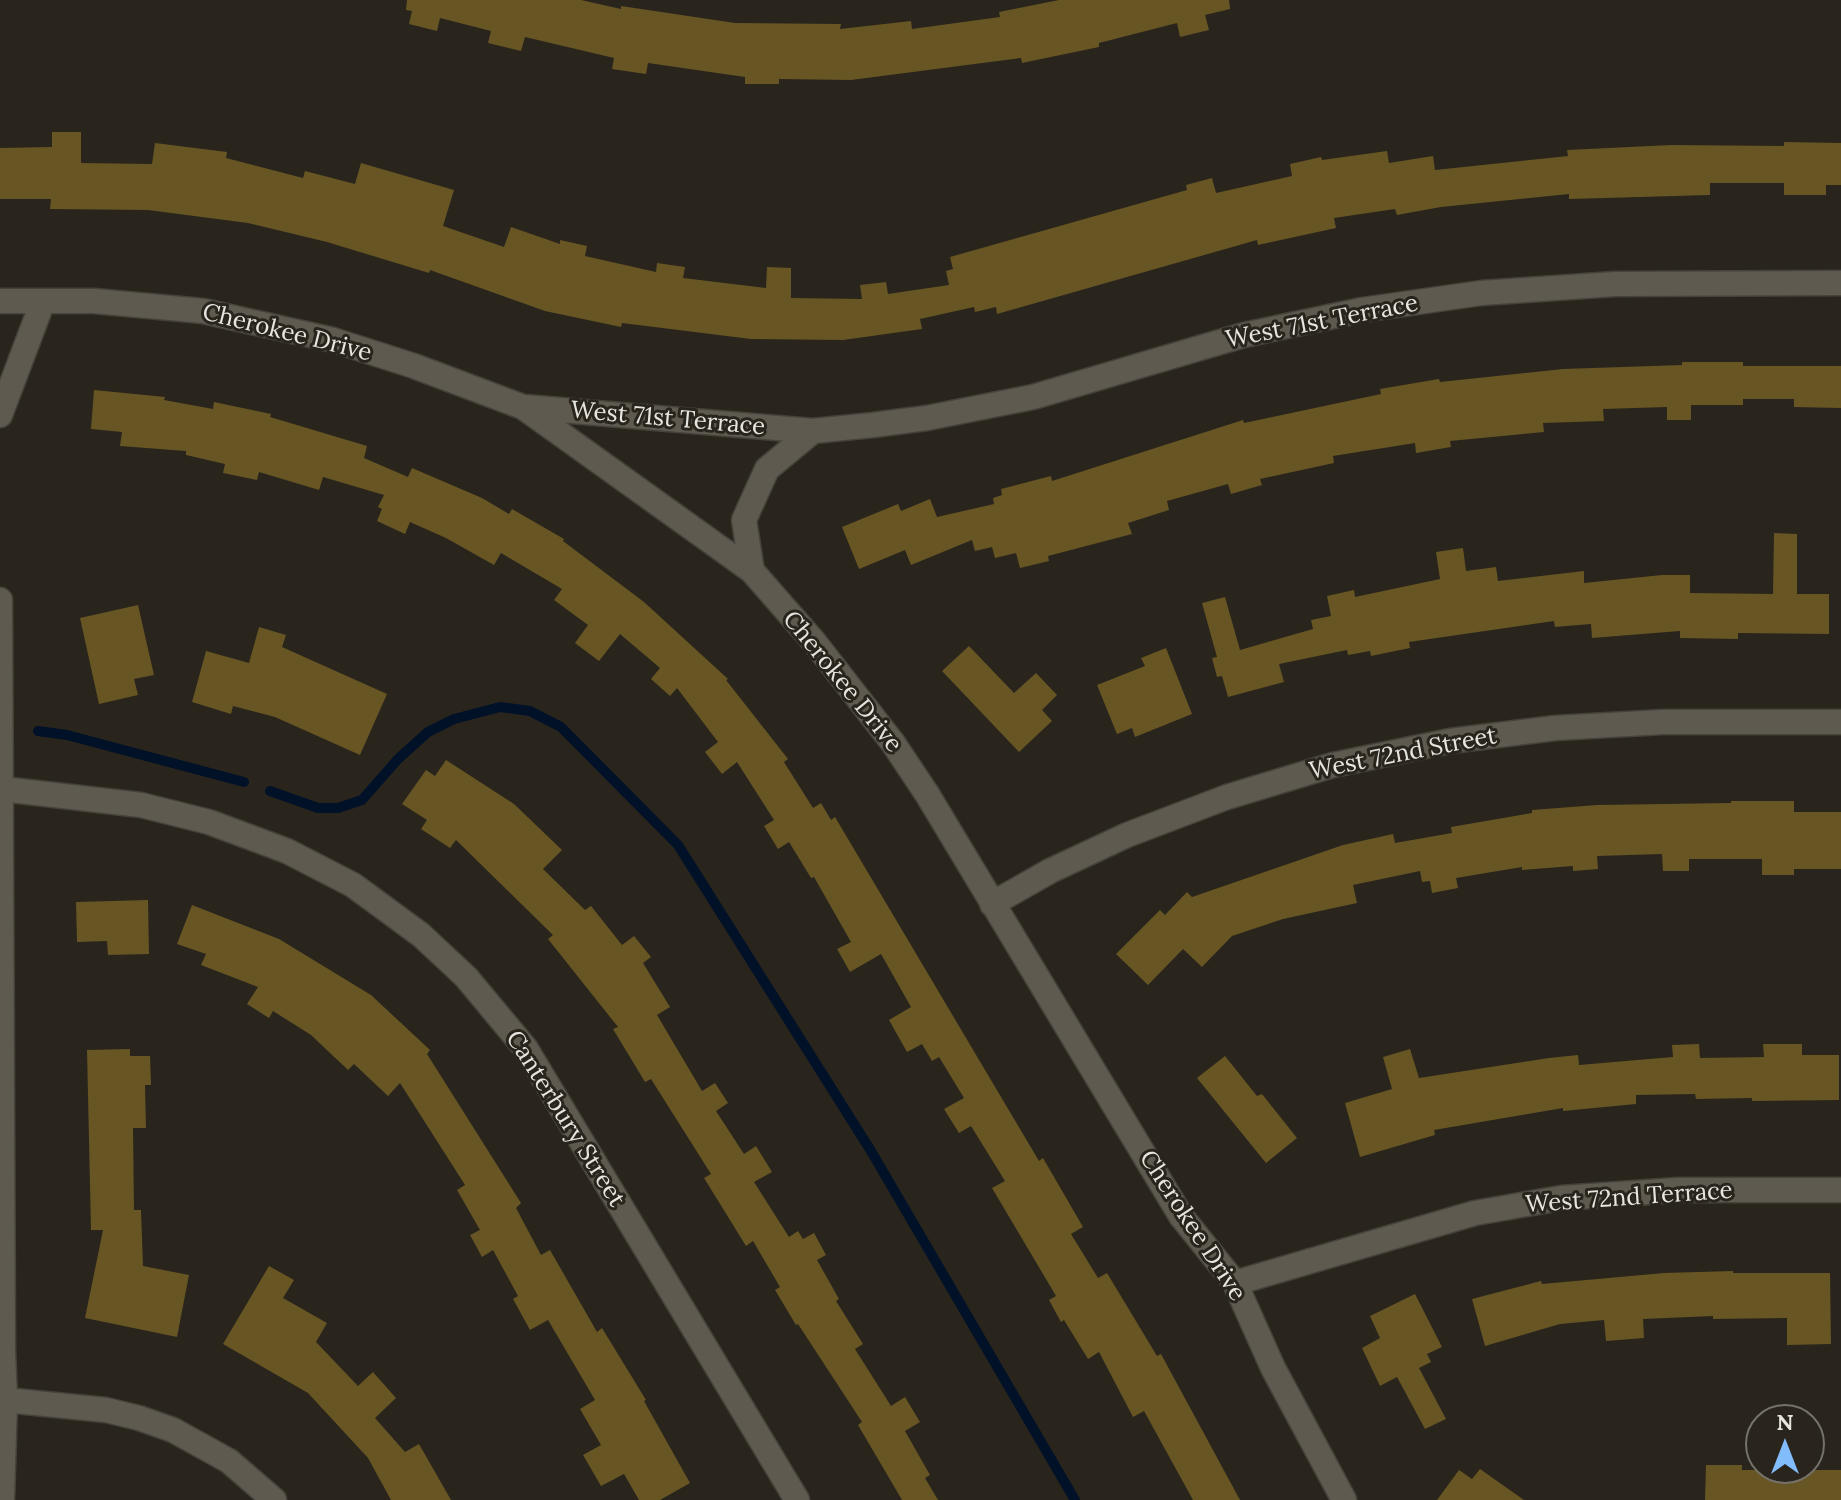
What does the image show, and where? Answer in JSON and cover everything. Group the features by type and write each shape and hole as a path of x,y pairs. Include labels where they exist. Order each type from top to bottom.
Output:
{"street":[{"name":"West 71st Terrace","path":"523,407 813,431 927,418 1033,397 1244,335 1392,306 1481,293 1615,284 1841,283"},
{"name":"Cherokee Drive","path":"0,301 94,301 203,311 333,340 523,407 752,571 815,643 893,743 1181,1216 1235,1283 1273,1368 1344,1500"},
{"path":"0,415 43,301"},
{"name":"West 71st Terrace","path":"752,571 744,520 767,469 813,431"},
{"path":"0,600 5,1400 2,1500"},
{"name":"West 72nd Street","path":"992,904 1050,871 1127,835 1227,797 1333,765 1450,741 1555,728 1663,722 1841,722"},
{"name":"Canterbury Street","path":"2,789 141,805 209,822 287,851 353,885 421,935 466,977 526,1049 797,1500"},
{"name":"West 72nd Terrace","path":"1235,1283 1475,1213 1561,1198 1678,1190 1841,1190"},
{"path":"5,1400 106,1410 173,1430 229,1461 274,1500"}],"building":[{"path":"407,0 581,0 621,9 621,6 735,23 841,24 840,29 911,21 912,29 1000,17 999,12 1059,0 1229,0 1230,9 1205,15 1209,30 1180,37 1177,23 1099,43 1099,47 1022,63 1021,58 851,80 779,79 779,84 745,84 745,77 648,63 646,74 612,69 614,58 525,37 521,51 488,43 491,31 440,18 437,31 409,24 412,11 406,10"},
{"path":"52,132 81,132 81,163 152,164 155,143 227,152 226,158 303,178 305,171 355,184 361,163 454,190 443,226 504,247 511,227 560,244 560,240 587,246 585,256 656,272 657,263 685,267 683,278 766,288 767,267 791,268 791,298 862,299 860,285 886,282 888,294 949,285 946,271 953,269 950,257 1187,190 1186,185 1212,178 1216,193 1292,176 1290,164 1321,157 1322,160 1387,151 1389,163 1433,156 1435,170 1568,156 1567,150 1671,145 1784,146 1784,142 1841,143 1841,185 1826,185 1826,195 1784,195 1784,183 1710,183 1710,195 1569,199 1569,194 1441,207 1397,215 1395,209 1334,218 1336,228 1258,245 1257,240 997,314 996,307 975,312 974,307 920,319 922,329 843,340 751,339 622,323 621,327 545,311 430,270 429,273 327,242 248,223 148,210 50,209 51,199 0,199 0,148 52,147"},
{"path":"1682,362 1743,362 1743,366 1841,366 1841,408 1794,407 1794,399 1743,399 1743,405 1691,405 1691,420 1667,420 1667,407 1603,409 1604,421 1543,423 1544,432 1450,441 1451,447 1416,453 1415,443 1333,456 1334,463 1260,479 1262,485 1231,494 1228,484 1167,501 1169,510 1128,523 1132,534 1048,556 1049,561 1020,568 1016,553 995,558 992,547 975,551 972,540 911,565 905,550 859,569 842,527 898,504 901,511 930,499 937,517 994,504 993,498 1002,495 1001,489 1051,476 1052,481 1243,420 1244,423 1381,394 1380,389 1439,379 1440,382 1563,369 1682,365"},
{"path":"94,390 165,397 164,400 213,409 214,402 271,414 270,417 367,446 364,458 408,477 412,468 482,498 509,514 512,509 564,539 644,602 728,679 788,759 784,762 813,808 821,803 831,820 835,817 1039,1161 1043,1158 1083,1227 1071,1234 1098,1278 1107,1273 1157,1356 1161,1354 1240,1500 1193,1500 1144,1411 1133,1417 1099,1352 1088,1359 1064,1320 1061,1322 1049,1300 1056,1296 992,1188 1005,1181 971,1126 959,1133 944,1109 964,1098 939,1057 932,1061 922,1044 907,1052 889,1020 911,1007 881,954 850,972 837,949 851,942 814,877 811,878 789,842 778,849 764,826 774,820 737,762 722,774 705,752 718,742 677,688 670,696 651,679 660,668 620,634 599,661 575,643 588,625 554,600 562,589 501,553 494,565 410,522 405,534 377,521 382,509 378,507 384,495 323,477 319,490 259,472 257,480 223,473 225,464 186,455 186,451 120,446 122,432 91,429"},
{"path":"1774,533 1797,534 1797,594 1829,594 1829,634 1738,633 1738,639 1680,638 1680,631 1592,638 1591,624 1555,627 1554,621 1409,642 1410,648 1371,656 1370,651 1348,655 1347,650 1279,664 1284,682 1228,697 1222,676 1217,677 1212,658 1217,657 1202,603 1225,597 1240,650 1313,629 1311,620 1331,616 1327,596 1354,590 1355,597 1440,579 1436,552 1463,548 1466,571 1496,567 1498,581 1584,571 1584,583 1690,575 1690,593 1773,594"},
{"path":"138,605 154,675 134,679 138,695 99,704 80,618"},
{"path":"259,627 286,635 282,647 387,694 360,755 275,717 233,706 231,714 192,702 206,651 249,663"},
{"path":"969,646 1014,693 1036,673 1057,695 1042,710 1052,721 1019,752 942,671"},
{"path":"1166,648 1192,714 1135,737 1132,728 1117,734 1097,685 1145,666 1141,658"},
{"path":"446,760 514,804 562,850 543,869 585,910 591,906 622,945 634,936 651,957 643,963 670,1007 657,1015 702,1091 715,1083 728,1103 716,1111 744,1154 756,1146 772,1172 754,1182 789,1237 798,1231 803,1239 814,1233 826,1255 817,1260 839,1299 836,1301 863,1344 855,1349 891,1406 905,1397 920,1422 905,1431 930,1475 925,1478 938,1500 902,1500 858,1425 862,1422 775,1290 780,1287 753,1241 746,1246 704,1178 711,1174 651,1079 645,1082 613,1029 618,1027 548,939 553,935 456,840 450,848 421,829 427,820 402,804 426,770 435,776"},
{"path":"1794,801 1794,812 1841,812 1841,869 1794,869 1794,875 1762,875 1762,859 1689,859 1689,871 1663,871 1662,854 1597,856 1598,869 1573,871 1573,866 1522,870 1522,867 1456,878 1458,888 1432,893 1430,881 1422,882 1420,871 1353,885 1357,903 1283,919 1232,936 1202,967 1183,949 1148,985 1116,954 1160,910 1165,915 1187,892 1192,897 1343,845 1393,834 1395,843 1452,833 1451,827 1532,813 1532,810"},
{"path":"148,900 149,954 108,955 107,941 77,942 76,902"},
{"path":"192,905 279,939 371,995 430,1050 427,1054 521,1203 516,1208 541,1255 550,1250 597,1332 602,1328 646,1400 690,1483 660,1500 639,1500 624,1474 601,1486 583,1455 601,1445 580,1409 595,1400 548,1320 530,1330 513,1299 518,1296 493,1250 482,1257 470,1235 480,1230 457,1190 465,1185 400,1083 388,1096 354,1064 348,1070 311,1035 273,1011 269,1018 247,1004 258,987 201,965 206,954 177,944"},
{"path":"1699,1044 1700,1058 1764,1057 1763,1044 1802,1044 1802,1055 1839,1055 1839,1100 1752,1101 1752,1098 1696,1099 1695,1094 1636,1095 1636,1104 1563,1111 1563,1108 1434,1130 1435,1135 1360,1157 1345,1103 1392,1089 1383,1057 1410,1049 1419,1078 1578,1055 1579,1065 1673,1057 1672,1045"},
{"path":"130,1049 130,1056 150,1056 151,1085 145,1085 146,1128 133,1128 134,1210 141,1210 143,1266 189,1275 177,1337 85,1318 103,1230 91,1230 87,1050"},
{"path":"1225,1056 1257,1096 1262,1094 1297,1138 1266,1163 1197,1078"},
{"path":"269,1266 294,1280 283,1298 327,1323 316,1342 358,1386 373,1372 396,1398 375,1418 405,1452 419,1444 451,1500 391,1500 368,1458 308,1393 223,1344"},
{"path":"1664,1273 1830,1273 1831,1344 1787,1345 1787,1318 1713,1319 1713,1316 1643,1319 1644,1338 1606,1341 1604,1320 1560,1324 1485,1346 1472,1299 1541,1281 1542,1284"},
{"path":"1415,1294 1442,1347 1427,1354 1431,1362 1419,1368 1446,1419 1425,1429 1397,1377 1380,1386 1362,1348 1380,1338 1370,1316"},
{"path":"1706,1465 1742,1465 1745,1484 1825,1484 1825,1470 1841,1470 1841,1500 1705,1500"},
{"path":"1480,1469 1524,1500 1437,1500 1459,1470 1472,1479"}],"waterway":[{"path":"270,791 318,808 338,808 362,800 398,759 428,732 454,719 500,707 530,711 561,727 678,845 871,1151 1075,1500"},
{"path":"38,731 67,735 244,782"}]}
